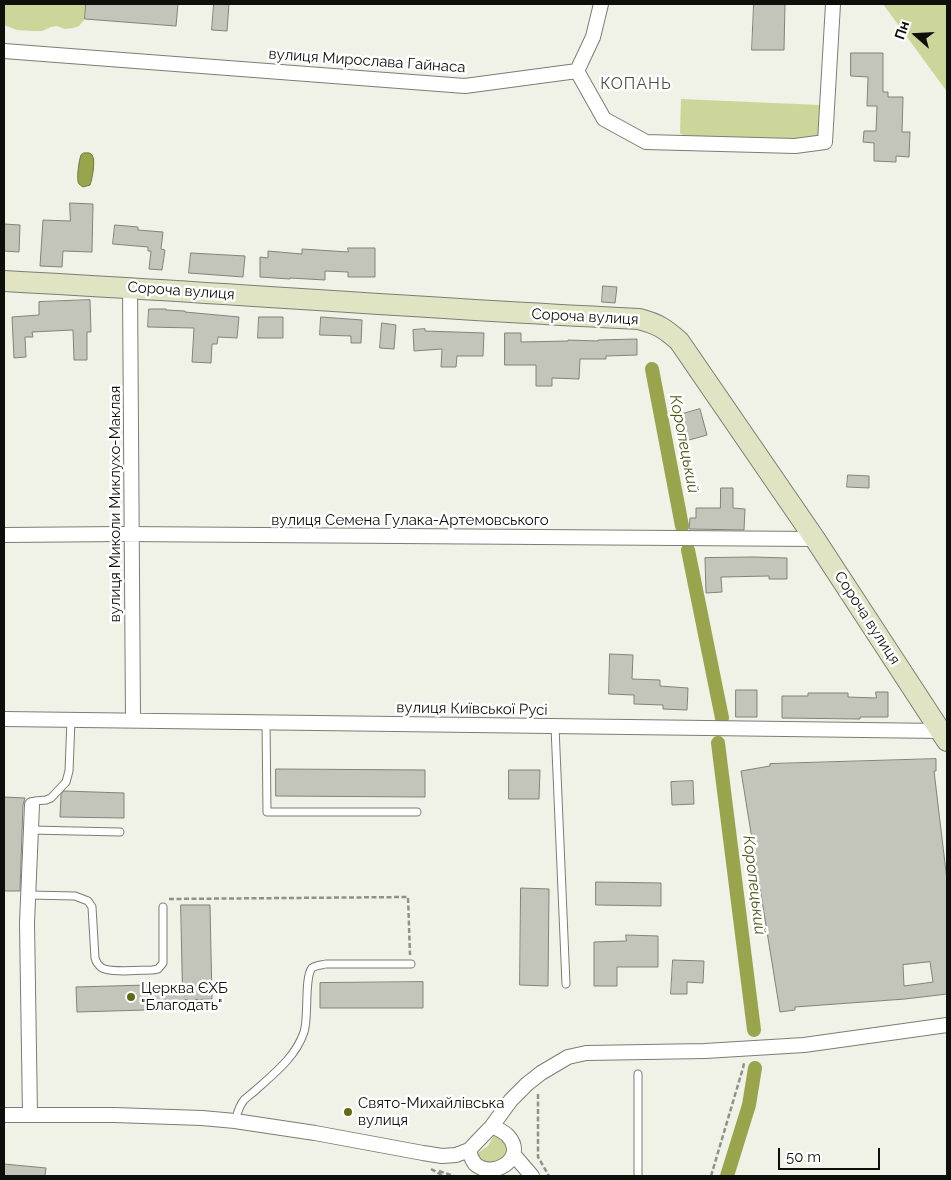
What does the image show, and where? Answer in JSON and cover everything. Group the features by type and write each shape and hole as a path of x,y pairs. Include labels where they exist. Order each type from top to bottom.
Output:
{"main road":[{"name":"Сороча вулиця","path":"4,281 130,287 639,319 654,323 679,341 815,539 944,736"}],"street":[{"path":"601,4 593,37 577,71 604,118 646,142 795,146 825,142 833,4"},
{"name":"вулиця Мирослава Гайнаса","path":"4,51 465,86 577,71"},
{"name":"вулиця Миколи Миклухо-Маклая","path":"130,287 133,720"},
{"name":"вулиця Семена Гулака-Артемовського","path":"4,535 131,534 815,539"},
{"name":"вулиця Київської Русі","path":"4,719 555,727 944,736"},
{"path":"30,1115 28,895 32,805"},
{"path":"4,1115 164,1116 235,1121 315,1133 442,1156 456,1155 469,1150 527,1084 568,1057 586,1053 705,1052 804,1045 947,1026"},
{"path":"469,1150 479,1169 491,1173 504,1170 511,1160 513,1142 505,1133 492,1126"},
{"path":"511,1160 528,1176"},
{"path":"511,1160 532,1176"}],"lane":[{"path":"32,805 35,801 51,798 66,782 69,771 71,720"},
{"path":"266,722 267,812 417,812"},
{"path":"555,727 566,984"},
{"path":"31,830 120,832"},
{"path":"28,895 75,896 88,901 92,907 95,958 102,968 110,970 158,969 163,963 163,907"},
{"path":"235,1121 244,1101 285,1064 304,1033 307,1021 308,976 311,969 326,964 411,964"},
{"path":"638,1074 638,1176"}],"path":[{"path":"163,907 168,899 408,898 411,964"},
{"path":"711,1176 744,1061"},
{"path":"540,1086 537,1096 538,1157 548,1176"},
{"path":"433,1169 454,1176"}],"shaded area":[{"path":"4,4 86,4 85,19 79,26 73,28 65,29 57,26 42,31 17,30 4,25"},
{"path":"883,4 947,4 947,92 945,89"},
{"path":"681,99 820,105 818,135 791,140 686,137 680,133"},
{"path":"84,153 92,155 94,165 90,185 83,187 78,182 78,174 80,158"},
{"path":"494,1135 505,1142 508,1152 500,1165 481,1163 476,1154 488,1146"}],"building":[{"path":"86,4 178,4 176,26 85,19"},
{"path":"214,4 229,4 227,31 212,30"},
{"path":"754,4 785,4 784,50 752,50"},
{"path":"851,53 883,53 883,92 888,92 888,97 903,97 902,132 910,132 909,157 896,156 896,162 874,161 874,143 863,142 864,131 876,131 877,106 867,106 868,77 851,76"},
{"path":"70,203 93,204 92,252 63,251 62,267 40,266 43,220 70,221"},
{"path":"4,224 20,225 19,252 4,251"},
{"path":"115,225 138,227 138,230 163,232 161,249 165,250 162,270 149,269 151,251 148,251 148,247 113,244"},
{"path":"348,248 375,248 375,277 348,277 348,272 325,271 325,280 260,277 260,257 268,258 268,251 302,254 302,249 348,252"},
{"path":"191,253 245,256 243,277 189,273"},
{"path":"603,286 617,287 615,303 602,302"},
{"path":"90,300 91,332 87,332 87,360 74,360 73,330 32,332 33,337 25,337 26,357 14,358 12,317 39,315 39,302"},
{"path":"149,309 166,309 239,317 237,338 218,337 217,344 212,344 211,363 192,362 194,328 148,327"},
{"path":"259,317 283,317 283,338 258,338"},
{"path":"321,317 362,320 361,343 351,343 351,336 320,335"},
{"path":"382,323 396,325 394,349 380,348"},
{"path":"425,329 425,331 484,333 483,356 457,356 456,367 441,367 442,349 414,351 413,330"},
{"path":"505,333 521,333 521,342 637,339 637,355 606,356 606,359 580,359 579,379 552,378 552,386 536,386 536,365 505,365"},
{"path":"700,409 707,435 682,442 679,429 683,428 679,415"},
{"path":"848,475 869,476 869,488 847,487"},
{"path":"721,488 733,488 733,508 745,509 744,530 689,529 690,518 696,518 696,508 720,508"},
{"path":"705,558 787,558 787,579 769,579 769,576 721,577 722,592 706,593"},
{"path":"610,654 633,655 632,679 660,680 660,686 688,688 687,710 663,709 663,705 634,704 634,695 609,694"},
{"path":"736,690 757,690 757,717 736,717"},
{"path":"876,692 888,692 888,717 860,717 860,719 782,718 782,696 808,696 808,693 848,693 848,697 876,698"},
{"path":"936,759 936,771 934,771 947,880 947,994 795,1007 795,1010 780,1012 741,771 770,766 770,764","holes":["930,962 933,982 904,986 903,965"]},
{"path":"276,769 425,770 425,797 276,796"},
{"path":"509,770 540,770 539,799 509,799"},
{"path":"693,781 694,804 672,805 671,782"},
{"path":"64,791 124,793 124,818 60,817 61,795"},
{"path":"4,797 25,798 23,805 20,891 4,891"},
{"path":"596,882 661,883 661,906 596,905"},
{"path":"521,888 549,889 548,986 520,985"},
{"path":"181,905 210,905 212,999 182,1000 182,1009 77,1012 76,987 182,984"},
{"path":"626,935 658,936 658,967 617,967 617,986 594,986 594,942 626,941"},
{"path":"673,960 704,961 703,983 687,982 687,994 671,994"},
{"path":"423,982 423,1008 320,1008 320,983"},
{"path":"4,1164 46,1168 45,1176 4,1176"}],"waterway":[{"name":"Коропецький","path":"652,369 682,526"},
{"name":"Коропецький","path":"688,550 722,718"},
{"name":"Коропецький","path":"718,743 754,1030"},
{"name":"Коропецький","path":"727,1176 749,1105 755,1068"}],"place":[{"name":"Церква ЄХБ \"Благодать\"","path":"131,997"},
{"name":"Свято-Михайлівська вулиця","path":"348,1112"}],"district":[{"name":"КОПАНЬ","path":"636,84"}]}
